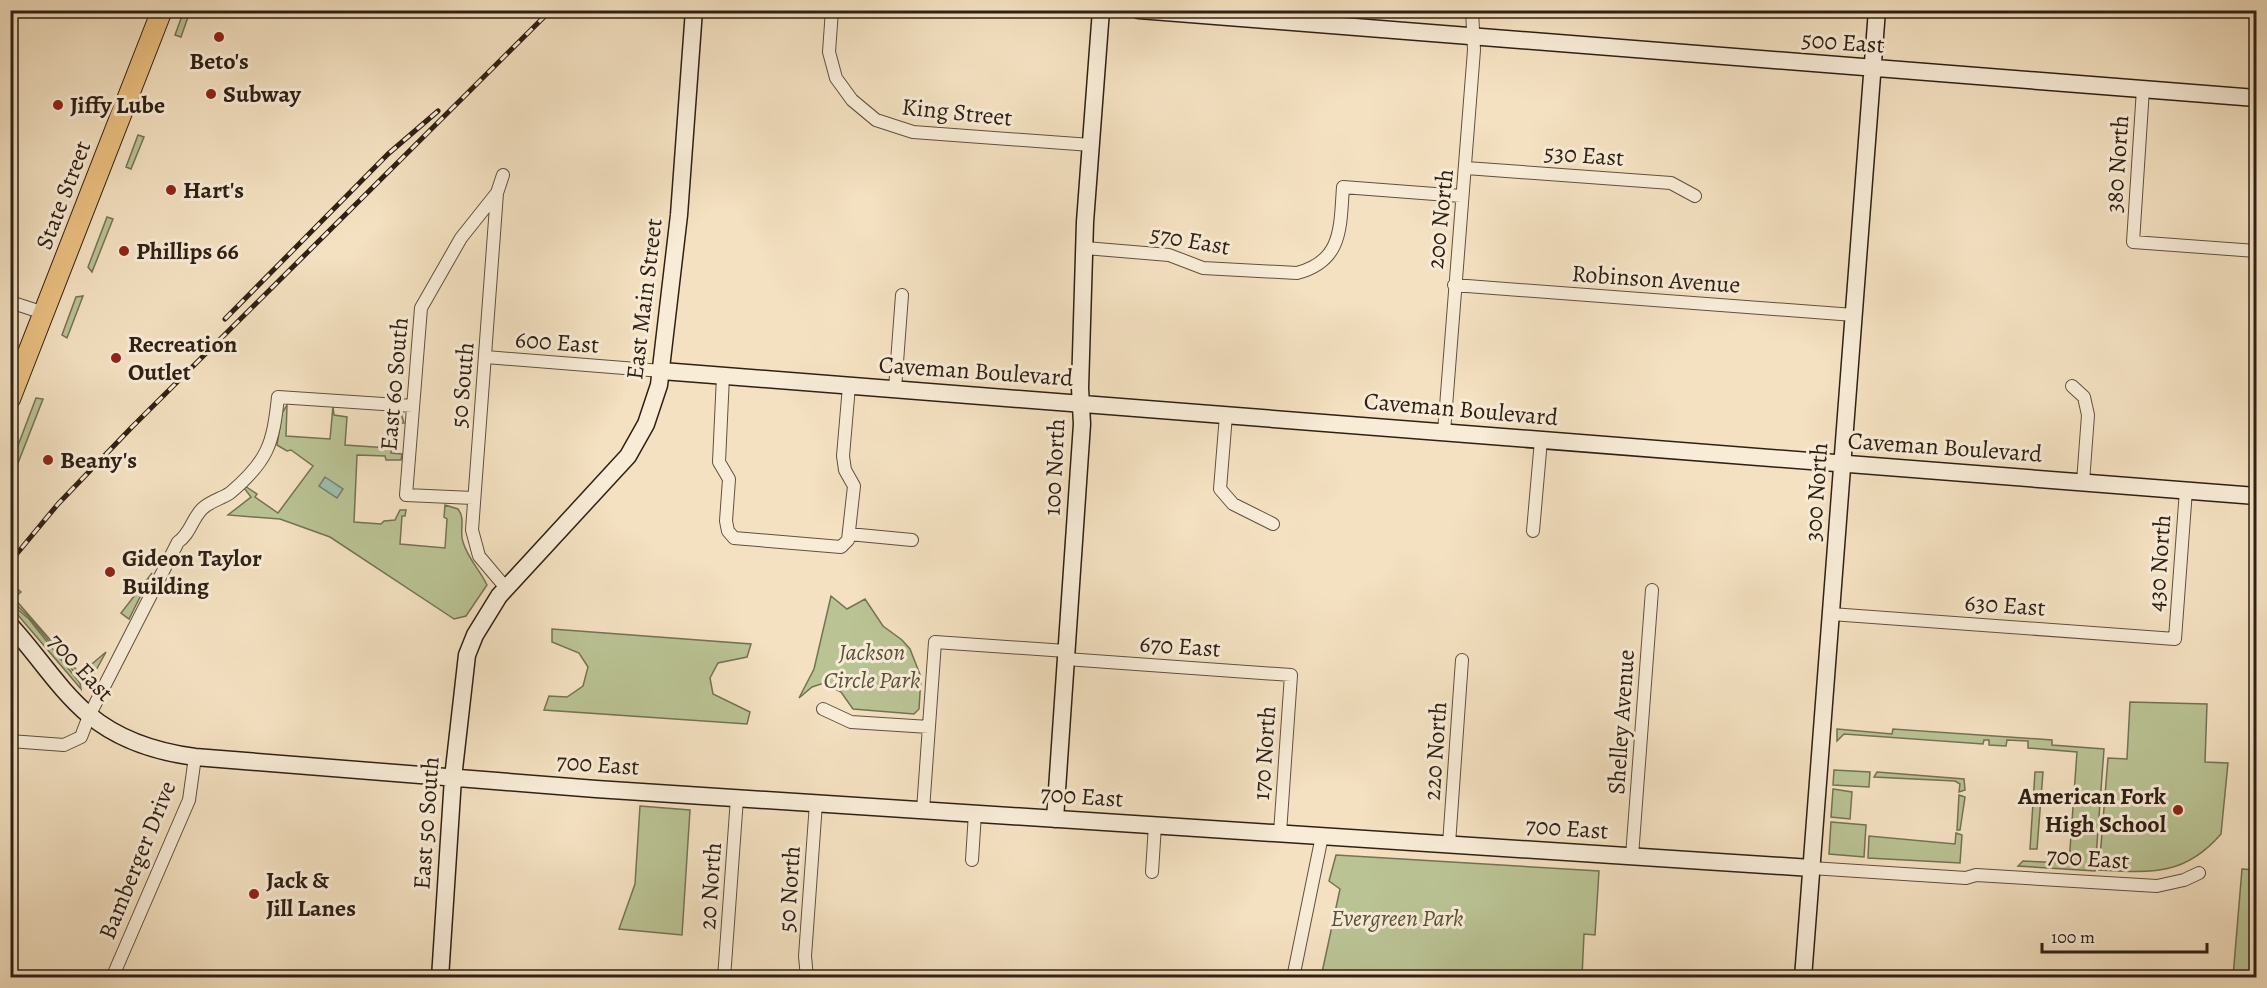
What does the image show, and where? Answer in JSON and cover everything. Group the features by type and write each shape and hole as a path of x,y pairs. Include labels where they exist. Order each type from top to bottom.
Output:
{"main road":[{"name":"State Street","path":"10,399 162,10"}],"street":[{"name":"East Main Street","path":"463,673 475,635 491,606 628,456 646,424 662,371 679,215 694,10"},
{"name":"King Street","path":"832,10 829,52 836,78 852,100 876,120 913,132 1091,145"},
{"name":"100 North","path":"1055,819 1082,424 1085,248 1101,10"},
{"name":"500 East","path":"1139,10 2256,98"},
{"name":"200 North","path":"1444,432 1461,196 1466,168 1473,37 1472,10"},
{"name":"300 North","path":"1803,978 1877,10"},
{"name":"380 North","path":"2143,89 2133,242 2256,250"},
{"name":"530 East","path":"1466,168 1671,183 1695,196"},
{"name":"50 South","path":"503,175 497,193 474,498 474,544 483,562 506,588"},
{"name":"570 East","path":"1085,248 1169,255 1203,268 1284,274 1310,270 1330,254 1338,240 1343,187 1461,196"},
{"name":"East 60 South","path":"474,498 406,495 421,308 461,238 497,193"},
{"name":"Robinson Avenue","path":"1454,285 1854,315"},
{"path":"895,389 902,295"},
{"path":"10,302 44,313"},
{"name":"600 East","path":"486,357 662,371"},
{"name":"Caveman Boulevard","path":"662,371 2256,496"},
{"path":"723,376 719,462 729,479 726,520 728,531 734,538 841,547 849,537 854,486 845,470 843,456 849,386"},
{"path":"2072,386 2084,397 2088,415 2083,482"},
{"path":"10,741 72,743 83,734 89,716 170,562 170,555 178,542 184,538 202,509 230,492 263,460 270,448 278,397 413,406"},
{"path":"1226,415 1220,489 1233,504 1273,524"},
{"path":"1533,531 1541,440"},
{"name":"430 North","path":"2175,639 2186,490"},
{"path":"849,537 912,540"},
{"name":"Shelley Avenue","path":"1632,856 1652,590"},
{"name":"630 East","path":"1831,614 2175,639"},
{"name":"700 East","path":"10,625 89,716 131,741 154,750 195,757 737,798 1966,878 1976,874 2157,886 2184,880 2199,873"},
{"name":"670 East","path":"929,727 935,642 1291,675"},
{"name":"220 North","path":"1449,844 1462,660"},
{"name":"East 50 South","path":"440,978 453,778 463,673"},
{"name":"170 North","path":"1280,833 1291,675"},
{"path":"823,709 851,722 929,727 923,810"},
{"name":"Bamberger Drive","path":"112,978 189,800 195,757"},
{"name":"20 North","path":"724,978 737,798"},
{"name":"50 North","path":"807,978 805,956 816,803"},
{"path":"972,860 975,813"},
{"path":"1152,872 1155,825"},
{"path":"1293,978 1322,836"}],"green space":[{"path":"183,13 189,14 181,37 175,35"},
{"path":"138,135 144,137 131,169 126,167"},
{"path":"107,217 113,219 92,272 88,267"},
{"path":"83,296 67,338 62,335 76,297"},
{"path":"36,398 43,399 11,481 11,464"},
{"path":"287,405 286,436 330,439 333,406 334,415 347,417 345,445 389,448 392,420 389,417 389,410 401,413 404,423 393,423 391,453 402,454 401,460 386,460 385,456 357,455 354,522 381,524 384,521 395,520 400,510 406,510 405,516 402,516 400,544 445,548 447,519 444,517 445,505 458,509 462,517 462,538 465,548 487,585 466,616 454,619 330,537 280,519 228,515 251,497 244,488 245,486 257,494 255,497 278,513 313,466 291,450 287,451 277,445 282,413"},
{"path":"152,573 129,619 121,613"},
{"path":"13,585 21,592 14,598 80,674 106,652 88,685 84,684 30,618 11,600"},
{"name":"Jackson Circle Park","path":"831,596 847,609 865,599 883,626 910,649 921,677 919,709 914,714 853,709 841,692 824,683 812,687 799,698 814,669"},
{"path":"10,603 29,619 80,683 81,689 11,607"},
{"path":"552,629 751,644 747,657 718,663 710,678 713,694 750,712 747,724 544,710 549,696 567,697 583,686 588,667 579,653 552,642"},
{"path":"2130,702 2207,704 2205,762 2228,763 2221,834 2208,848 2180,865 2166,869 2135,872 2099,870 2108,758 2127,759"},
{"path":"1837,729 1892,734 1893,729 2052,740 2052,745 2104,749 2095,871 2018,866 2023,861 2069,863 2077,752 2028,748 2028,741 2007,740 2006,746 1989,745 1989,740 1984,740 1983,744 1844,734 1837,741"},
{"path":"1834,770 1870,772 1869,787 1833,785"},
{"path":"1877,772 1964,779 1965,790 1959,792 1960,784 1955,781 1874,777"},
{"path":"2035,772 2043,772 2037,849 2030,849"},
{"path":"1833,789 1852,792 1850,819 1831,817"},
{"path":"1959,795 1965,797 1960,830 1957,830"},
{"path":"640,806 690,810 682,935 619,929 635,884"},
{"path":"1831,822 1866,825 1864,857 1829,854"},
{"path":"1956,833 1962,835 1960,863 1868,858 1869,836 1955,844"},
{"name":"Evergreen Park","path":"1336,855 1599,871 1595,935 1584,934 1582,977 1321,977 1340,889 1329,881"},
{"path":"2242,869 2256,870 2256,977 2233,977"}],"shaded area":[{"path":"325,477 343,489 337,498 319,486"}],"railway":[{"path":"10,562 58,504 132,427 551,10"},
{"path":"225,319 388,154 438,111"}],"place":[{"name":"Beto's","path":"219,37"},
{"name":"Subway","path":"211,94"},
{"name":"Jiffy Lube","path":"58,105"},
{"name":"Hart's","path":"171,190"},
{"name":"Phillips 66","path":"124,251"},
{"name":"Recreation Outlet","path":"116,358"},
{"name":"Beany's","path":"48,460"},
{"name":"Gideon Taylor Building","path":"110,572"},
{"name":"American Fork High School","path":"2178,810"},
{"name":"Jack & Jill Lanes","path":"254,894"}]}
